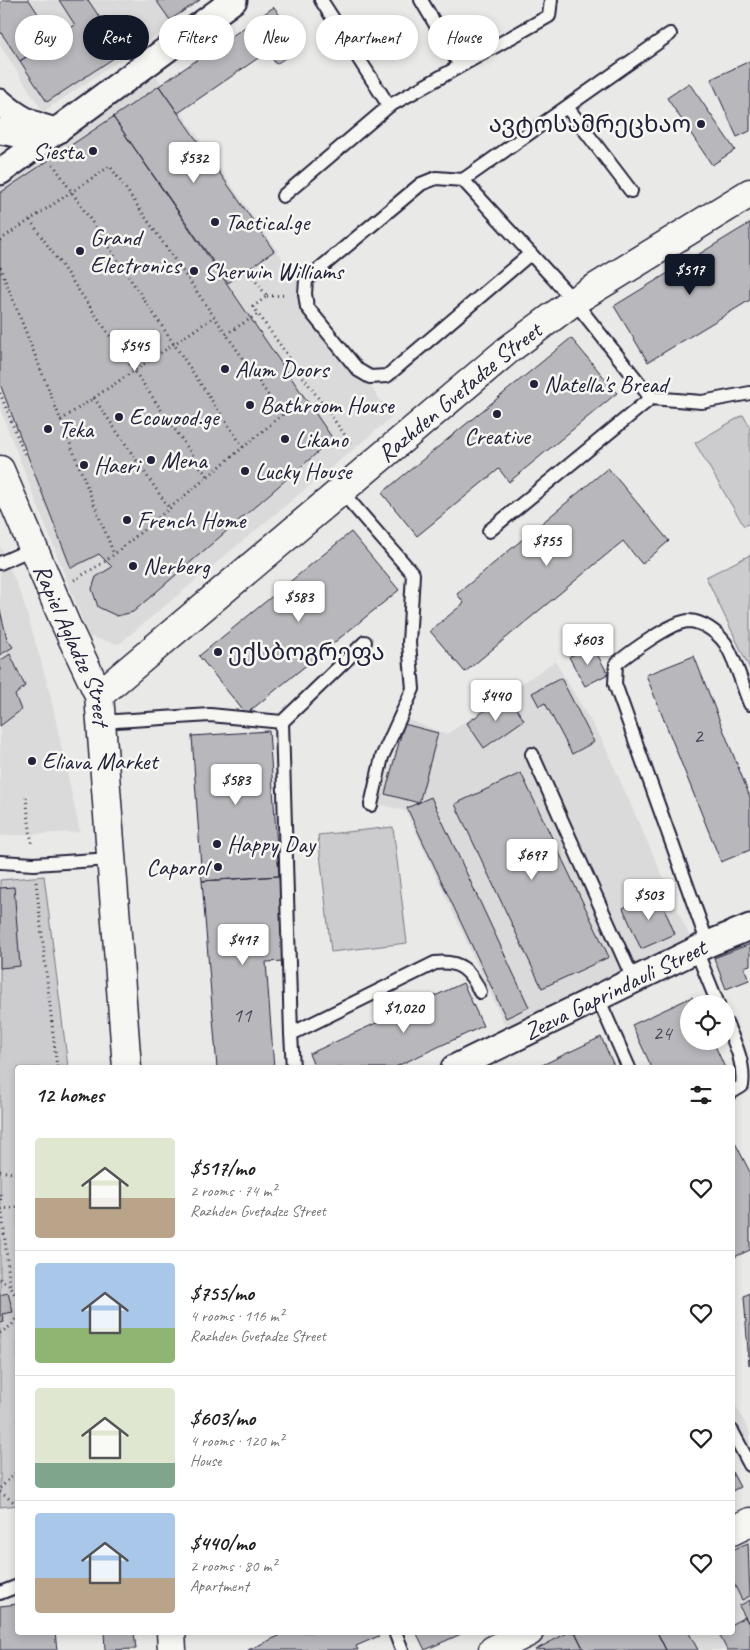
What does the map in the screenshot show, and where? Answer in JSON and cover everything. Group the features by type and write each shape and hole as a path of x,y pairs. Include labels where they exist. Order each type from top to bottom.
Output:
{"street":[{"path":"0,172 58,131 231,1"},
{"path":"0,102 18,118 37,127 58,131"},
{"path":"0,131 28,136 58,131"},
{"name":"Razhden Gvetadze Street","path":"98,695 508,350 574,301 750,192"},
{"name":"Rapiel Agladze Street","path":"0,470 98,695 127,1065"},
{"name":"Zezva Gaprindauli Street","path":"460,1065 702,947 750,927"},
{"path":"735,1530 750,1522"},
{"path":"171,1635 172,1650"},
{"path":"494,1650 523,1635"}],"lane":[{"path":"321,0 390,106"},
{"path":"421,0 460,66"},
{"path":"282,196 390,106 549,16 551,0"},
{"path":"530,254 387,376 370,377 358,370 307,307 305,294 306,280 421,184 436,178 463,180 670,34"},
{"path":"567,107 631,191"},
{"path":"463,180 574,301 651,398"},
{"path":"489,531 651,398 702,402 750,393"},
{"path":"341,490 413,574 409,643 413,689 382,756 372,806"},
{"path":"0,564 34,548"},
{"path":"715,995 702,947 615,684 616,664 677,624 689,621 701,624 714,631 725,644 750,704"},
{"path":"293,1065 282,722 365,642"},
{"path":"100,722 210,715 282,722"},
{"path":"532,754 634,981"},
{"path":"0,862 34,864 111,859"},
{"path":"291,1034 436,963 450,961 461,966 475,981 480,992"},
{"path":"598,998 627,1065"},
{"path":"735,1043 744,1074 742,1086 735,1090"},
{"path":"735,1437 750,1465"},
{"path":"0,1593 15,1587"},
{"path":"396,1635 402,1650"}],"path":[{"path":"50,160 243,447"},
{"path":"0,240 110,166 282,415 114,554 73,581"},
{"path":"30,220 207,476"},
{"path":"0,267 114,554"},
{"path":"247,270 267,296 253,307 352,445"},
{"path":"226,334 258,314"},
{"path":"61,420 214,317"},
{"path":"94,398 169,508"},
{"path":"26,797 57,1065"},
{"path":"0,1171 15,1174"},
{"path":"0,1194 10,1286"},
{"path":"1,1209 15,1207"},
{"path":"0,1279 10,1286 15,1294"},
{"path":"0,1333 12,1326 15,1320"},
{"path":"15,1474 0,1490 15,1502"}],"shaded area":[{"path":"0,0 160,0 170,15 159,15 159,34 149,41 149,15 83,15 83,60 120,60 43,112 0,45"},
{"path":"156,76 392,417 119,644 89,637 0,409 0,185"},
{"path":"743,415 750,427 750,523 744,526 695,443"},
{"name":"Eliava Market","path":"0,546 22,597 49,689 80,832 0,836"},
{"path":"750,555 750,669 706,577"},
{"path":"555,661 603,742 691,940 506,1027 406,811 379,804 405,719 447,734"},
{"path":"393,827 407,943 331,952 318,835"},
{"path":"44,876 68,1065 15,1065 15,1505 0,1507 0,880"},
{"path":"735,1404 750,1433 750,1475 735,1444"},
{"path":"750,1532 750,1650 513,1650 544,1635 735,1635 735,1540"}],"building":[{"path":"4,0 29,0 39,15 15,15 15,54 0,31 0,3"},
{"path":"59,0 88,0 98,15 83,15 83,60 111,60 47,102 20,61 73,60 73,26 75,25 73,15 69,15"},
{"path":"156,0 200,0 178,15 166,15"},
{"path":"274,7 280,15 262,15"},
{"path":"244,28 244,60 255,60 178,113 159,86 197,60 234,60 234,35"},
{"path":"273,60 282,60 276,64"},
{"path":"750,61 750,131 737,137 711,79"},
{"name":"ავტოსამრეცხაო","path":"689,83 735,150 712,165 667,98"},
{"path":"159,86 274,251 228,283 113,117"},
{"path":"113,117 333,439 133,612 117,616 98,607 92,589 96,577 112,567 99,554 71,568 0,384 0,193"},
{"path":"750,223 750,300 648,362 614,306"},
{"path":"571,338 617,393 509,482 499,469 417,536 382,493"},
{"path":"608,468 669,541 642,564 623,541 465,672 430,631 464,603 457,594"},
{"path":"351,532 399,590 246,714 199,656"},
{"path":"0,610 7,639 13,647 0,655"},
{"path":"592,645 608,674 585,686 569,657"},
{"path":"10,654 25,686 15,695 21,710 0,726 0,661"},
{"path":"694,656 750,797 750,850 721,862 646,675"},
{"path":"561,678 594,742 572,754 545,703 539,706 532,693"},
{"path":"507,695 524,720 484,748 467,723"},
{"path":"404,724 438,733 419,803 385,794"},
{"path":"269,731 279,876 202,881 192,736"},
{"path":"521,773 609,957 542,988 455,804"},
{"path":"431,797 529,1007 506,1018 407,808"},
{"path":"279,876 285,961 266,962 274,1065 217,1065 202,881"},
{"path":"14,887 20,966 0,968 0,888"},
{"path":"657,892 675,934 641,949 623,908"},
{"path":"750,944 750,965 744,967 749,980 726,989 714,958"},
{"path":"463,983 483,1026 399,1065 314,1065 309,1054"},
{"path":"680,1003 680,1050 717,1050 724,1065 651,1065 632,1025"},
{"path":"601,1037 614,1065 542,1065"},
{"path":"735,1143 750,1172 750,1250 735,1257"},
{"path":"8,1293 13,1312 2,1314 4,1322 0,1323 0,1295"},
{"path":"750,1293 750,1364 749,1365 744,1296"},
{"path":"735,1478 740,1487 735,1490"},
{"path":"748,1543 750,1596 742,1600 735,1586 735,1549"},
{"path":"750,1600 750,1626 739,1606"},
{"path":"15,1604 15,1635 55,1635 57,1650 0,1650 0,1606"},
{"path":"745,1617 750,1626 750,1650 727,1650 720,1635 735,1635 735,1622"},
{"path":"104,1635 134,1635 136,1649 105,1650"},
{"path":"281,1635 379,1636 356,1646 358,1650 248,1650"},
{"path":"418,1635 459,1635 425,1650"},
{"path":"563,1635 576,1635 583,1648 535,1650"},
{"path":"576,1635 658,1635 666,1650 584,1650"},
{"path":"658,1635 690,1635 698,1650 666,1650"}],"place":[{"name":"ავტოსამრეცხაო","path":"701,124"},
{"name":"Siesta","path":"93,151"},
{"name":"Tactical.ge","path":"215,222"},
{"name":"Grand Electronics","path":"80,251"},
{"name":"Sherwin Williams","path":"194,271"},
{"name":"Alum Doors","path":"225,369"},
{"name":"Natella's Bread","path":"534,384"},
{"name":"Bathroom House","path":"250,405"},
{"name":"Creative","path":"497,414"},
{"name":"Ecowood.ge","path":"119,417"},
{"name":"Teka","path":"48,429"},
{"name":"Likano","path":"285,439"},
{"name":"Mena","path":"151,460"},
{"name":"Haeri","path":"84,465"},
{"name":"Lucky House","path":"245,471"},
{"name":"French Home","path":"127,520"},
{"name":"Nerberg","path":"133,566"},
{"name":"ექსბოგრეფა","path":"218,652"},
{"name":"Eliava Market","path":"32,761"},
{"name":"Happy Day","path":"217,844"},
{"name":"Caparol","path":"218,867"}]}
